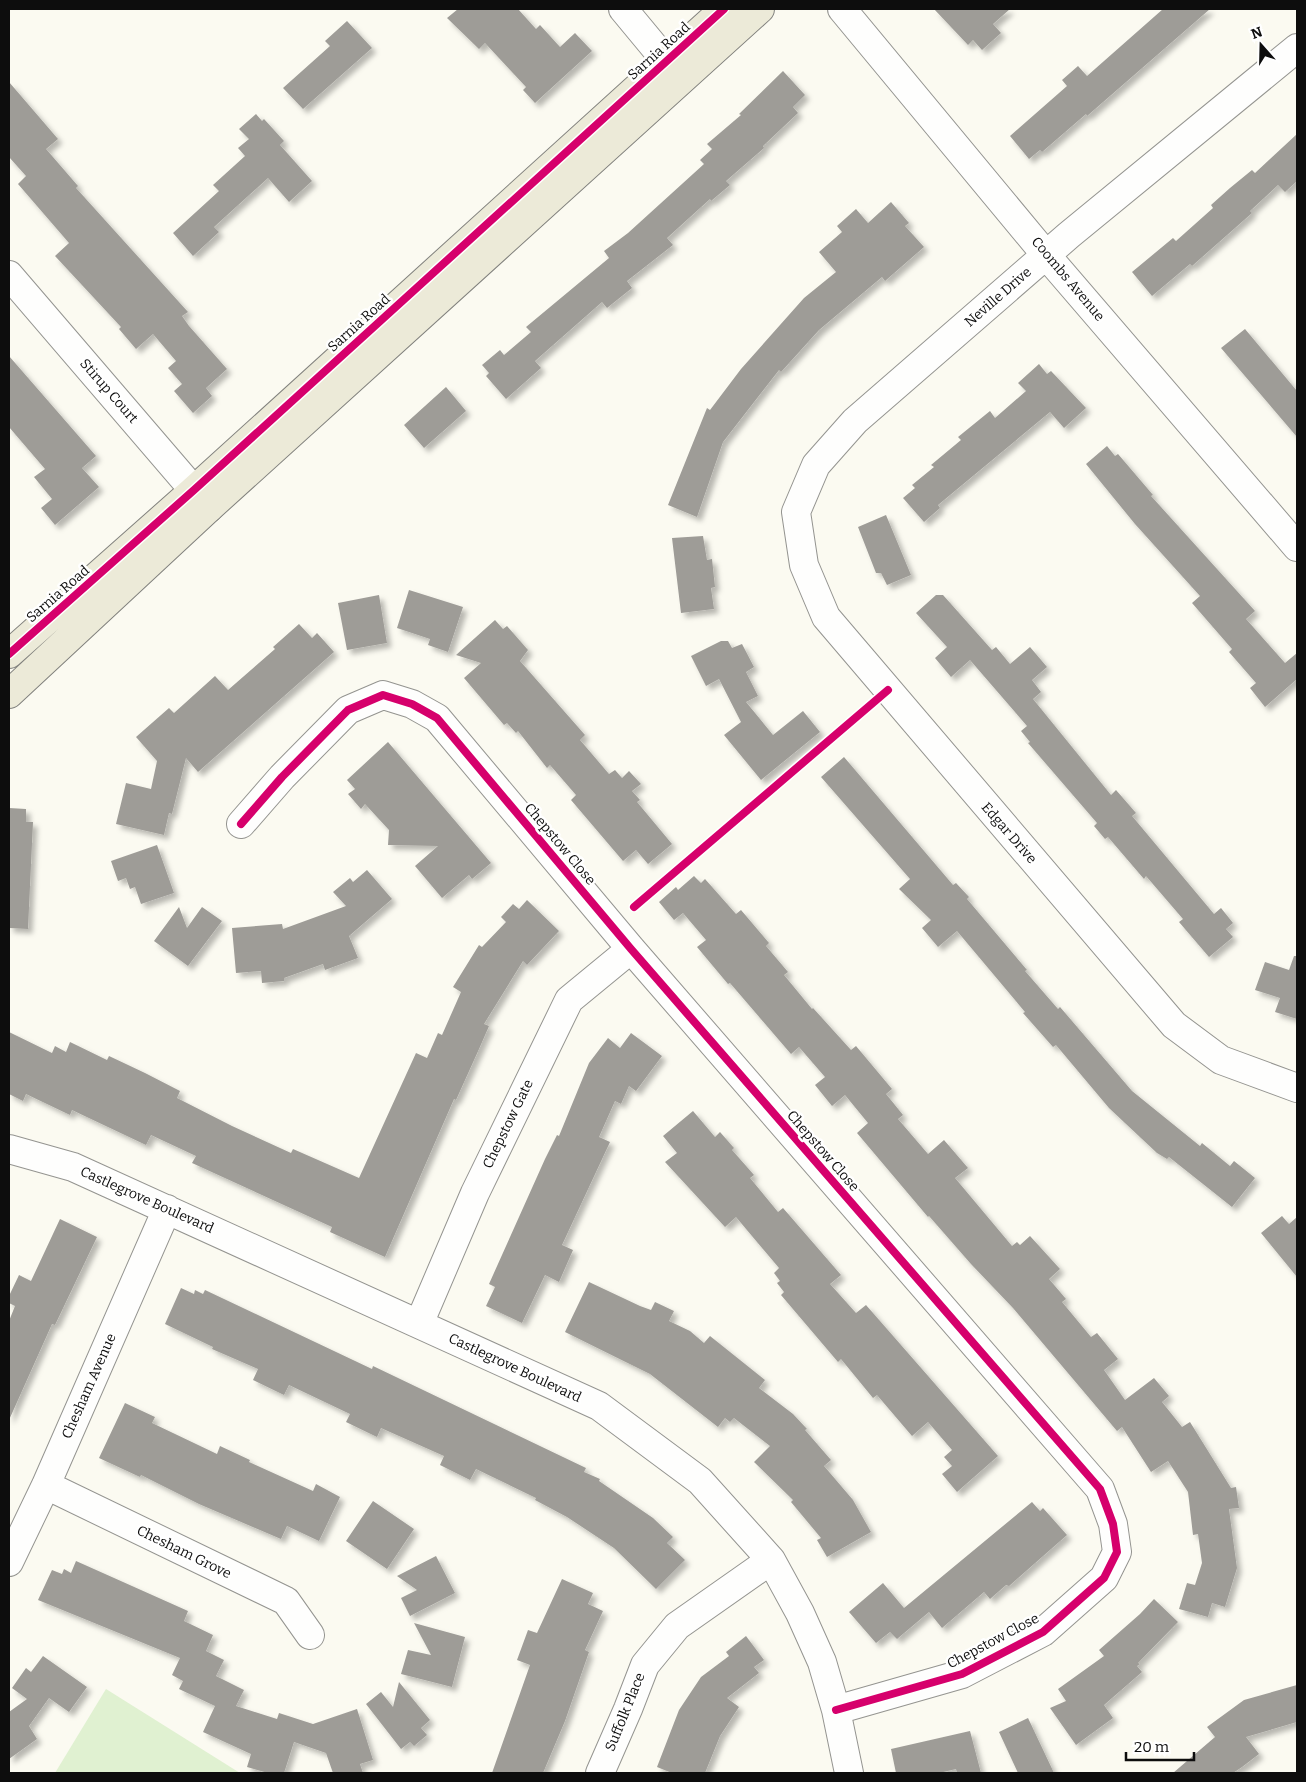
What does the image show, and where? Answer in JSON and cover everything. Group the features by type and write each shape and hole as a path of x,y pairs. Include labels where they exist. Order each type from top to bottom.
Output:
{"main road":[{"name":"Sarnia Road","path":"674,70 724,9"},
{"name":"Sarnia Road","path":"9,694 202,499 674,70 760,9"},
{"name":"Sarnia Road","path":"9,654 202,499"}],"street":[{"path":"623,9 674,70"},
{"name":"Coombs Avenue","path":"842,9 1046,255 1297,547"},
{"name":"Neville Drive","path":"796,512 816,465 855,421 1046,255 1297,48"},
{"name":"Stirup Court","path":"9,275 202,499"},
{"name":"Edgar Drive","path":"796,512 804,565 826,617 1174,1025 1221,1060 1297,1088"},
{"name":"Chepstow Close","path":"241,824 282,777 348,710 383,695 412,704 437,718 631,949 1100,1489 1113,1524 1117,1552 1104,1578 1043,1632 962,1674 836,1710"},
{"name":"Chepstow Gate","path":"420,1324 475,1194 568,1000 631,949"},
{"name":"Castlegrove Boulevard","path":"9,1149 73,1168 599,1406 700,1481 771,1560 800,1613 822,1662 836,1710 849,1773"},
{"name":"Chesham Avenue","path":"9,1562 46,1485 167,1209"},
{"name":"Chesham Grove","path":"46,1485 286,1601 310,1635"},
{"name":"Suffolk Place","path":"600,1773 645,1665 677,1626 771,1560"}],"green space":[{"path":"106,1689 240,1773 55,1773"}],"building":[{"path":"458,9 518,9 536,29 540,25 560,47 575,33 592,51 535,103 523,90 526,87 485,43 479,49 447,18"},
{"path":"934,9 1010,9 993,24 1001,33 982,50 973,40 968,45"},
{"path":"1163,9 1210,9 1087,116 1086,114 1042,152 1040,150 1029,159 1010,136 1067,86 1062,80 1078,66 1087,76"},
{"path":"347,21 372,48 303,109 283,88 330,46 325,41"},
{"path":"783,71 805,95 793,107 798,113 763,146 764,148 726,181 730,185 711,201 710,199 667,238 673,245 627,281 632,288 607,308 602,302 535,361 541,368 506,399 486,376 489,373 482,365 500,350 504,355 531,332 526,327 609,258 604,251 628,233 704,164 700,160 712,149 707,144 741,115 739,114"},
{"path":"9,82 58,139 46,149 78,186 76,188 188,312 182,316 227,369 206,388 212,396 193,413 174,391 182,384 168,368 176,361 153,334 136,349 119,329 121,327 55,256 69,243 18,184 26,176 9,157"},
{"path":"256,114 262,121 264,119 284,141 280,145 312,181 289,202 268,178 214,227 219,232 193,256 173,233 219,191 213,185 245,156 238,148 249,139 239,129"},
{"path":"1297,134 1297,181 1285,192 1278,185 1250,211 1252,213 1192,266 1190,264 1152,296 1132,272 1173,238 1176,241 1213,208 1211,205 1230,188 1252,170 1255,173"},
{"path":"891,202 909,223 905,226 924,247 885,281 882,277 819,330 781,372 779,370 723,442 697,517 668,505 707,408 710,410 741,369 804,298 836,272 819,252 842,232 837,226 856,209 868,223"},
{"path":"1245,329 1297,391 1297,437 1221,348"},
{"path":"9,356 96,456 82,468 99,487 55,525 41,508 52,499 34,477 45,469 9,427"},
{"path":"1039,364 1047,374 1051,371 1086,408 1064,428 1050,412 938,505 940,508 924,522 903,498 915,488 912,485 934,467 931,465 961,440 958,437 990,411 995,418 1026,391 1018,383"},
{"path":"446,387 466,411 424,448 404,425"},
{"path":"1107,446 1115,456 1118,454 1153,495 1151,496 1255,611 1246,619 1285,663 1297,653 1297,679 1265,707 1250,688 1256,683 1229,652 1232,649 1192,603 1200,596 1135,524 1086,464"},
{"path":"886,515 911,575 887,585 881,573 876,573 858,527"},
{"path":"703,536 707,560 712,559 715,587 711,588 714,609 681,613 672,538"},
{"path":"409,590 463,607 448,652 428,645 430,639 397,628"},
{"path":"379,595 387,643 347,650 338,603"},
{"path":"936,595 943,595 992,650 996,647 1010,664 1030,647 1047,667 1032,680 1041,692 1033,699 1111,795 1116,790 1136,813 1132,816 1214,914 1221,908 1233,923 1226,929 1233,937 1209,957 1179,922 1183,919 1146,876 1144,879 1108,837 1105,839 1094,826 1097,823 1028,743 1030,742 1021,731 1027,726 970,660 951,677 935,658 947,647 916,613"},
{"path":"495,620 503,629 507,626 528,650 520,661 585,735 580,740 609,774 615,770 622,778 629,771 641,784 632,791 640,800 637,802 672,844 648,864 636,850 623,861 571,800 576,795 550,765 547,768 518,731 516,733 507,723 504,725 464,678 481,663 456,655"},
{"path":"299,624 312,638 317,633 334,652 198,772 186,758 172,814 169,813 164,835 116,824 126,783 151,789 157,761 136,737 169,708 174,713 215,676 228,690 275,649 273,647"},
{"path":"721,641 728,641 732,648 742,644 754,667 746,672 758,696 746,702 773,735 803,711 820,732 761,780 724,735 741,722 719,679 706,686 691,656"},
{"path":"388,742 491,863 472,879 469,875 442,898 415,866 438,846 388,845 389,830 365,804 361,809 348,794 355,789 347,780"},
{"path":"844,757 953,885 956,883 969,897 967,899 1027,970 1025,971 1058,1009 1060,1007 1132,1091 1200,1146 1202,1143 1230,1166 1234,1161 1255,1178 1232,1207 1169,1157 1167,1159 1157,1153 1109,1108 1056,1045 1053,1047 1023,1013 1025,1012 957,931 938,947 922,928 931,920 899,889 910,879 821,777"},
{"path":"9,808 26,809 26,822 33,822 28,929 9,928"},
{"path":"157,845 174,893 141,904 135,887 130,889 126,878 118,881 111,861"},
{"path":"367,870 392,899 349,936 358,958 325,970 323,964 284,978 284,981 262,983 261,971 236,973 232,928 282,924 283,929 346,906 333,892 350,878 353,882"},
{"path":"694,876 701,883 705,879 736,914 741,910 769,943 766,946 788,972 784,975 812,1009 851,1050 856,1046 892,1089 886,1094 903,1115 898,1119 928,1154 944,1140 968,1168 955,1178 1012,1246 1017,1242 1020,1245 1030,1236 1060,1269 1049,1279 1066,1299 1062,1302 1091,1337 1097,1333 1118,1359 1104,1370 1125,1400 1154,1378 1169,1396 1162,1402 1182,1427 1190,1422 1231,1488 1236,1487 1239,1508 1229,1509 1237,1568 1225,1607 1212,1603 1208,1617 1179,1609 1187,1583 1195,1585 1202,1563 1198,1534 1193,1535 1188,1492 1168,1461 1151,1472 1122,1427 1117,1431 1013,1308 928,1217 857,1133 868,1123 845,1095 832,1106 815,1085 825,1077 799,1047 791,1054 730,983 728,984 697,947 706,940 683,913 674,920 659,902 676,887 678,890"},
{"path":"527,900 559,931 527,965 523,961 484,1024 489,1026 456,1100 454,1099 385,1257 330,1232 332,1227 192,1163 196,1156 151,1135 146,1145 72,1110 70,1115 26,1094 23,1101 9,1094 9,1032 52,1053 55,1046 66,1052 70,1042 107,1060 109,1056 180,1091 177,1098 232,1126 291,1153 293,1149 359,1178 416,1053 427,1058 438,1033 442,1035 461,992 453,987 479,945 482,947 506,922 501,917 513,904 519,909"},
{"path":"179,907 187,928 202,907 222,921 188,966 154,941"},
{"path":"1294,956 1297,956 1297,1019 1275,1012 1280,998 1255,990 1265,962 1289,970"},
{"path":"631,1033 662,1056 636,1091 629,1086 621,1104 615,1101 599,1137 610,1142 562,1245 573,1250 559,1282 545,1275 522,1323 486,1306 495,1287 489,1284 545,1159 557,1135 559,1136 589,1063 608,1038 620,1048"},
{"path":"693,1111 715,1137 720,1132 734,1148 732,1150 754,1175 750,1178 778,1212 783,1208 841,1275 830,1284 856,1313 866,1305 998,1456 957,1492 942,1474 952,1466 944,1457 952,1450 928,1422 912,1436 877,1395 873,1398 841,1359 838,1362 781,1295 784,1292 777,1283 780,1281 774,1273 779,1268 736,1217 725,1227 665,1162 677,1153 663,1136"},
{"path":"1282,1216 1289,1224 1297,1217 1297,1277 1261,1233"},
{"path":"60,1219 97,1237 55,1325 52,1324 9,1420 9,1321 15,1306 9,1303 9,1296 19,1275 31,1281"},
{"path":"589,1282 651,1310 655,1302 674,1311 669,1321 690,1331 704,1343 710,1336 765,1380 759,1388 793,1414 807,1429 805,1430 831,1460 824,1466 853,1500 871,1532 827,1557 817,1540 821,1538 791,1502 793,1500 754,1462 770,1446 734,1418 730,1422 725,1418 718,1427 650,1374 565,1332"},
{"path":"181,1288 194,1294 195,1290 203,1294 205,1290 372,1369 373,1366 586,1468 584,1472 600,1479 599,1481 653,1518 673,1537 667,1543 685,1560 656,1589 614,1548 567,1517 535,1500 536,1498 476,1469 470,1480 440,1465 444,1456 381,1428 377,1437 346,1422 350,1414 289,1385 284,1395 253,1380 258,1369 212,1349 213,1347 165,1324"},
{"path":"125,1403 155,1417 152,1423 217,1454 220,1446 250,1460 249,1462 313,1491 316,1484 340,1497 319,1541 287,1526 281,1539 199,1504 141,1475 140,1477 99,1458"},
{"path":"373,1501 414,1529 387,1569 346,1541"},
{"path":"1032,1502 1040,1511 1043,1508 1067,1535 1009,1586 1006,1585 990,1599 984,1592 942,1628 929,1612 897,1639 890,1632 876,1643 849,1612 883,1583 904,1608"},
{"path":"436,1556 455,1593 410,1616 401,1598 417,1590 397,1576"},
{"path":"76,1561 188,1611 184,1621 213,1635 206,1651 224,1660 216,1676 244,1690 236,1706 277,1719 279,1713 313,1724 357,1709 373,1760 360,1764 363,1773 333,1773 326,1753 294,1742 284,1773 268,1773 247,1767 251,1754 203,1732 215,1706 179,1689 183,1681 172,1675 180,1658 38,1600 52,1570 62,1574 64,1569 71,1573"},
{"path":"562,1579 593,1593 588,1604 603,1611 585,1650 589,1652 565,1721 543,1773 492,1773 530,1665 517,1660 528,1630 537,1633"},
{"path":"1154,1599 1178,1622 1138,1663 1140,1664 1137,1666 1142,1672 1104,1705 1113,1718 1076,1745 1050,1708 1066,1701 1058,1689 1104,1656 1099,1650"},
{"path":"414,1623 465,1637 452,1687 401,1674 408,1650 431,1655"},
{"path":"746,1636 764,1660 754,1667 759,1673 727,1698 739,1707 720,1736 705,1773 672,1773 657,1767 679,1710 701,1677 729,1656 726,1652"},
{"path":"43,1656 87,1687 69,1712 49,1698 29,1726 37,1739 9,1759 9,1712 27,1699 12,1688 26,1668 31,1672"},
{"path":"399,1682 430,1720 421,1728 427,1735 414,1746 410,1742 401,1749 366,1704 381,1692 393,1707"},
{"path":"1297,1685 1297,1722 1246,1737 1259,1754 1242,1767 1233,1773 1173,1773 1215,1737 1207,1727 1244,1700"},
{"path":"1028,1718 1054,1773 1018,1773 999,1732"},
{"path":"970,1731 981,1773 957,1773 956,1769 939,1773 896,1773 891,1749"}],"cycle path":[{"path":"9,654 194,490 724,9"},
{"path":"634,907 888,690"},
{"path":"241,824 282,777 348,710 383,695 412,704 437,718 631,949 1100,1489 1113,1524 1117,1552 1104,1578 1043,1632 962,1674 836,1710"}]}
